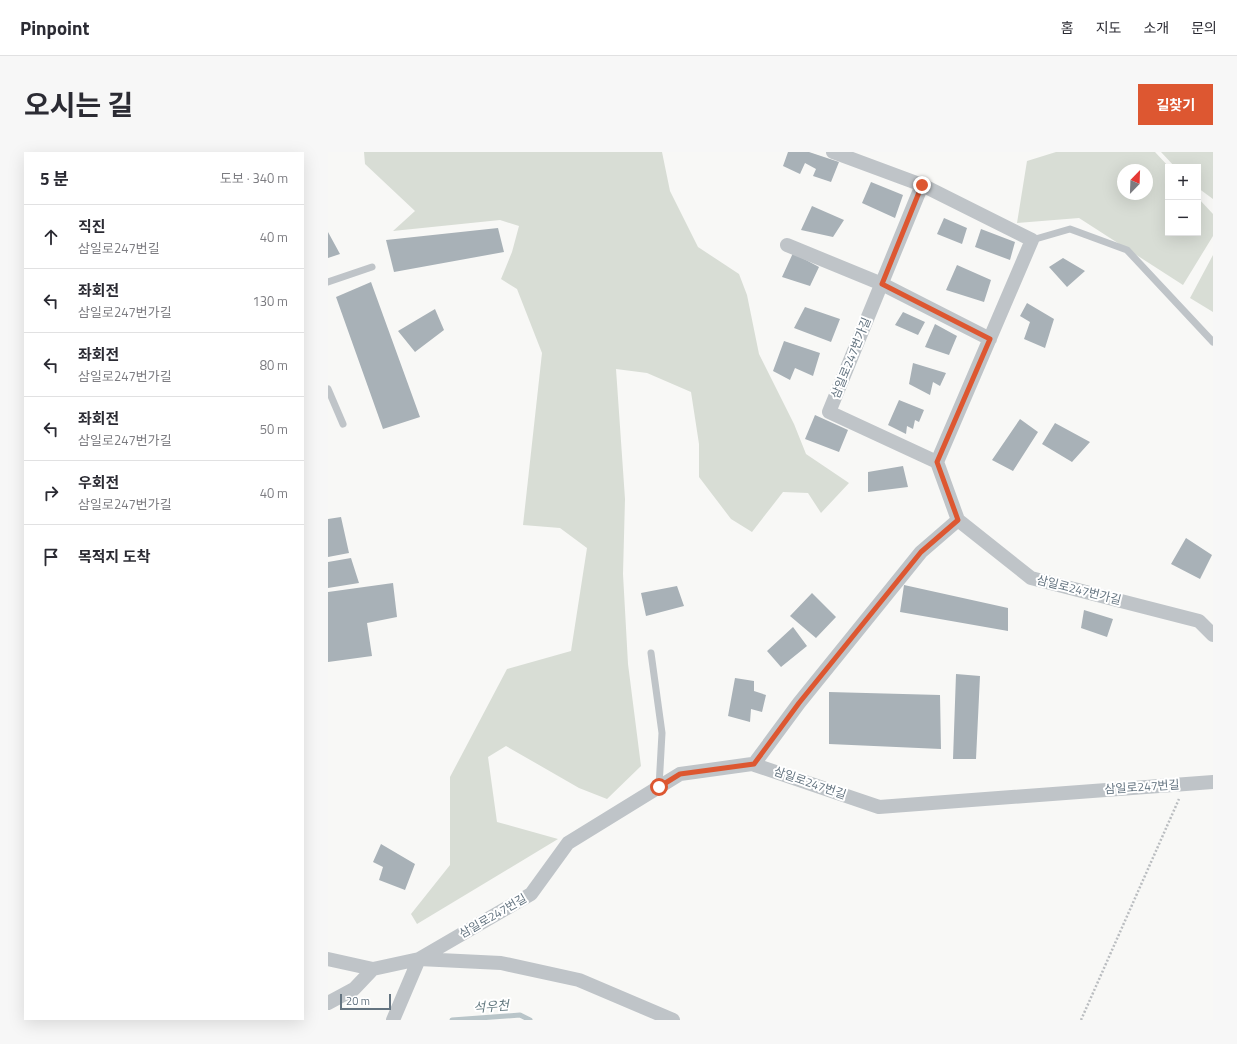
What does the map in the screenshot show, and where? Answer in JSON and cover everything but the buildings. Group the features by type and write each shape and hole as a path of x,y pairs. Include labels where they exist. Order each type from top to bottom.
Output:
{"street":[{"path":"754,764 799,703 921,552 958,520 937,462 1032,240 922,185 860,157 833,152"},
{"name":"삼일로247번가길","path":"922,185 829,412 937,462"},
{"path":"787,245 882,284 990,339"},
{"name":"삼일로247번가길","path":"958,520 1031,578 1199,621 1213,635"},
{"name":"삼일로247번길","path":"328,959 373,969 419,959 531,894 568,843 680,774 754,764 879,807 1213,782"},
{"path":"393,1020 411,974 419,959 501,963 579,980 673,1020"},
{"path":"328,1004 354,989 373,969"}],"lane":[{"path":"1032,240 1070,229 1126,250 1213,342"},
{"path":"328,282 372,267"},
{"path":"328,389 343,424"},
{"path":"651,653 662,733 659,787"}],"path":[{"path":"1081,1020 1185,784"}],"shaded area":[{"path":"364,152 662,152 670,191 698,247 739,274 747,295 759,354 794,424 806,454 849,483 821,513 808,493 783,492 752,532 731,519 699,477 699,444 691,392 647,373 616,369 625,499 623,574 628,664 641,766 607,799 579,788 506,746 488,757 497,822 558,839 417,924 411,914 450,865 450,777 507,669 571,651 587,548 560,528 523,525 542,353 517,289 501,279 512,252 519,226 500,220 393,231 415,211 365,164"},
{"path":"1056,152 1155,152 1166,164 1165,236 1201,236 1201,201 1213,214 1213,236 1183,285 1079,218 1017,223 1027,161"},
{"path":"1161,152 1213,152 1213,199 1201,190 1201,164 1172,164"},
{"path":"1213,255 1213,312 1190,298"}],"waterway":[{"name":"석우천","path":"452,1020 520,1015 530,1020"}],"route":[{"path":"659,787 680,774 754,764 799,703 921,552 958,520 937,462 990,339 882,284 922,185"}]}
